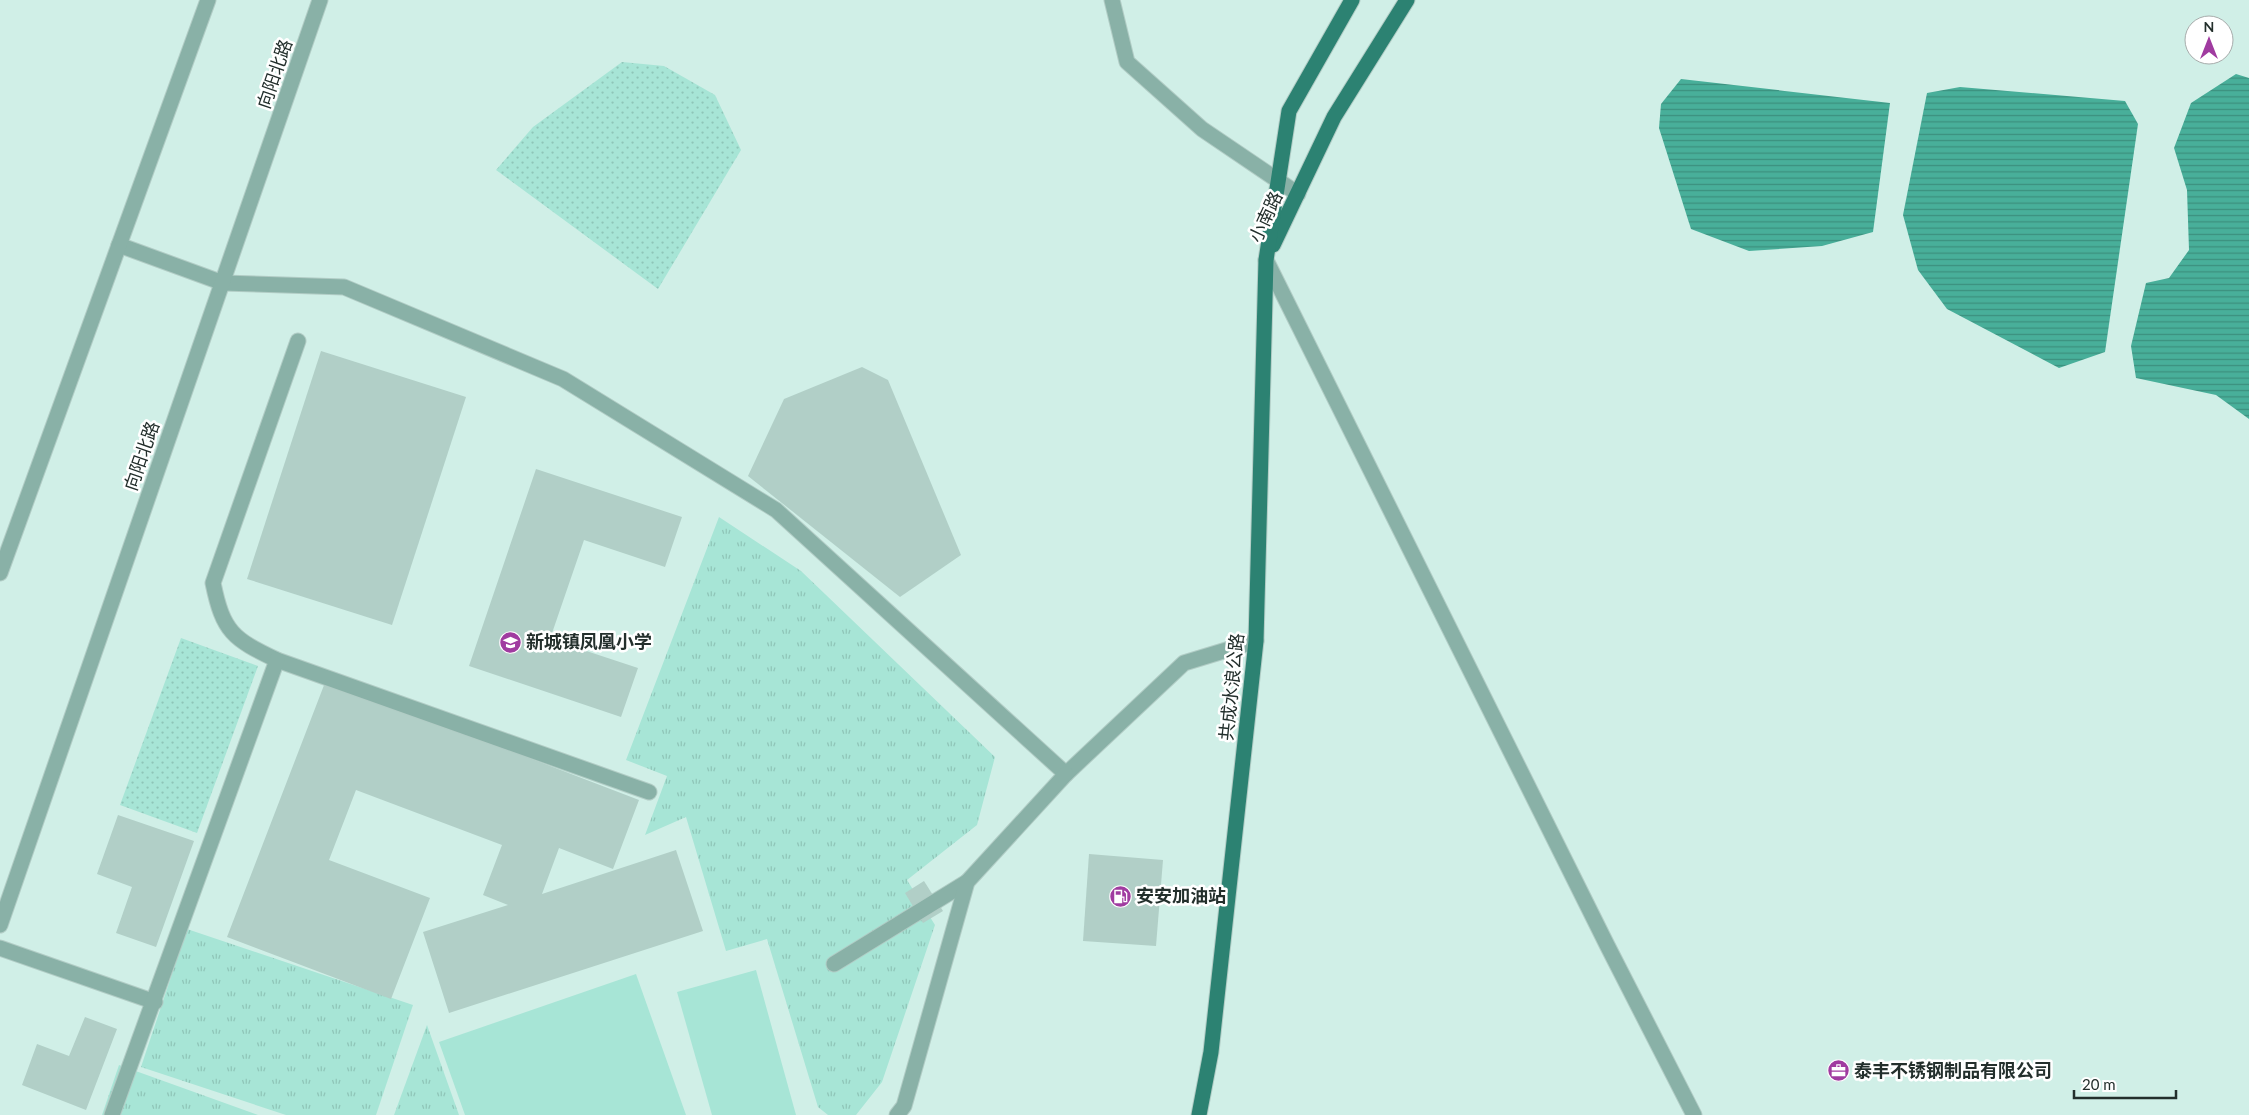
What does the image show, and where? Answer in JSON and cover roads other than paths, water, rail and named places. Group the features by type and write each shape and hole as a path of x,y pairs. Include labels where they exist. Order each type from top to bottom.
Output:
{"main road":[{"name":"小南路","path":"1266,260 1289,111 1352,0"},
{"name":"小南路","path":"1266,260 1334,118 1408,0"},
{"name":"共成水浪公路","path":"1199,1115 1211,1052 1256,641 1266,260"}],"street":[{"path":"0,573 208,0"},
{"name":"向阳北路","path":"0,925 320,0"},
{"path":"1112,0 1128,62 1202,129 1298,194"},
{"path":"119,245 222,283 344,287 563,379 776,510 1066,774"},
{"path":"1266,260 1606,945 1694,1115"},
{"path":"298,341 213,583 219,612 231,633 248,647 277,660 650,792"},
{"path":"834,964 967,882 1066,774 1184,663 1256,641"},
{"path":"112,1115 155,1002 277,660"},
{"path":"898,1115 904,1106 967,882"},
{"path":"0,948 155,1002"}],"place":[{"name":"新城镇凤凰小学","path":"510,642"},
{"name":"安安加油站","path":"1120,896"},
{"name":"泰丰不锈钢制品有限公司","path":"1838,1071"}]}
